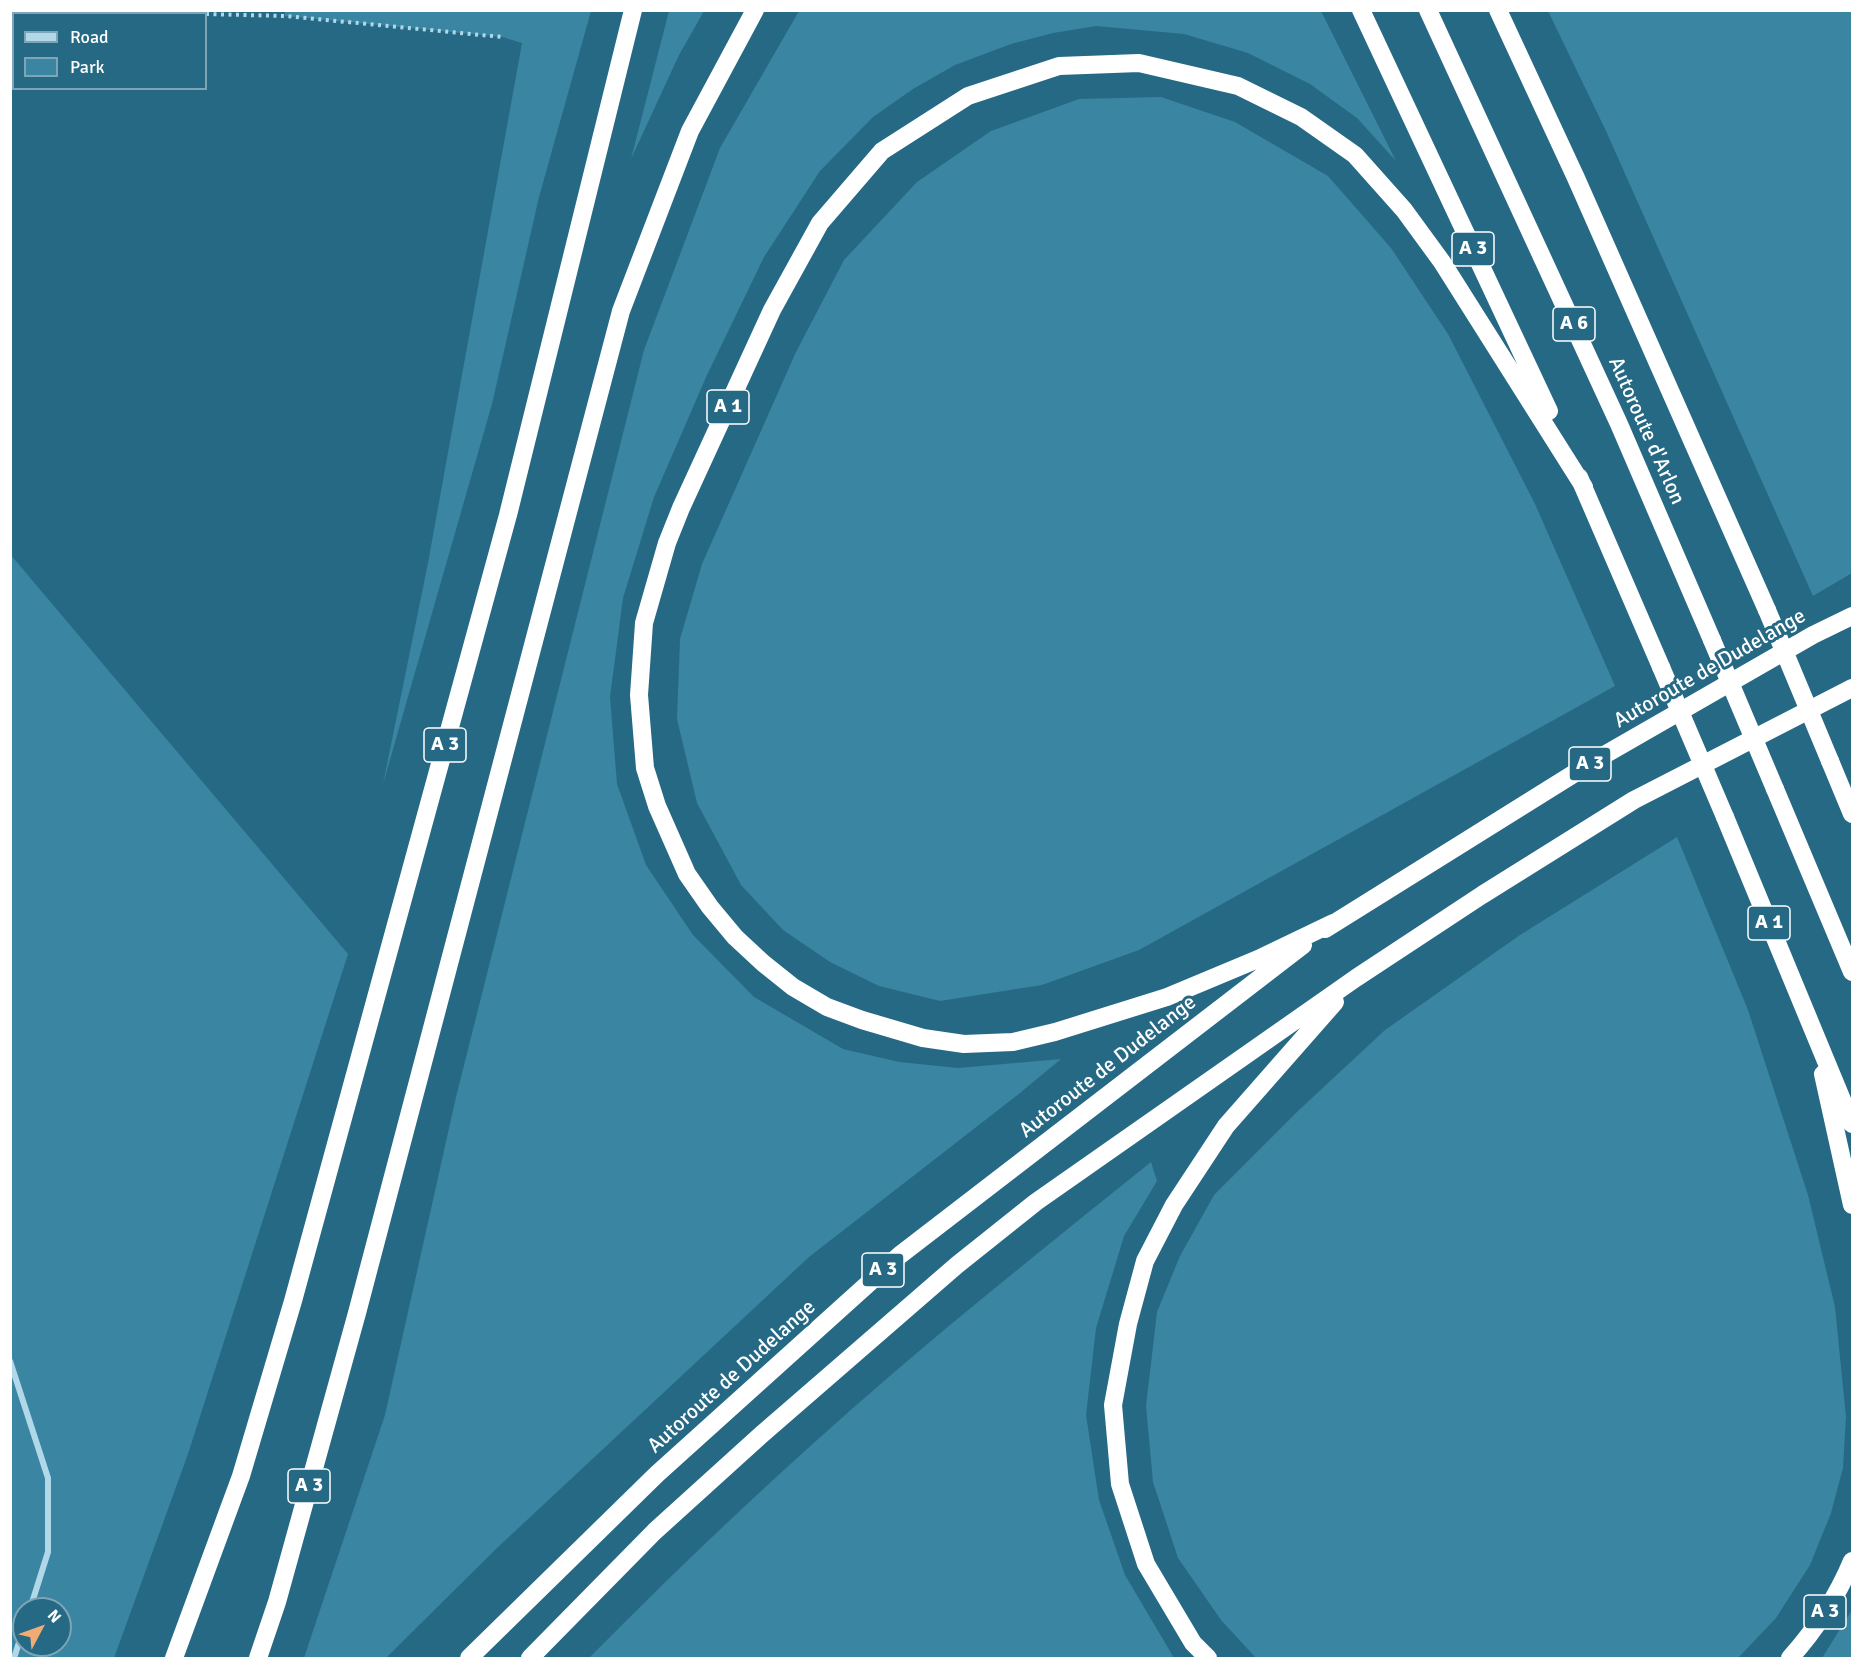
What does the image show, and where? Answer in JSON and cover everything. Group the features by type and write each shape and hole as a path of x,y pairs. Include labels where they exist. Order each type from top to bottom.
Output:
{"highway":[{"name":"A 3","path":"174,1659 241,1476 293,1301 508,515 633,10"},
{"name":"A 3","path":"258,1659 357,1313 621,311 690,131 755,10"},
{"name":"A 3","path":"1362,10 1584,487"},
{"name":"Autoroute d'Arlon","path":"1428,10 1619,424 1852,972"},
{"name":"Autoroute d'Arlon","path":"1498,10 1581,189 1767,610 1852,814"},
{"name":"A 1","path":"1333,923 1258,959 1167,997 1055,1032 1013,1042 964,1044 923,1038 862,1020 827,1007 793,987 735,937 687,874 657,806 645,768 639,695 644,623 668,543 681,508 772,310 820,223 882,151 968,96 1059,66 1139,63 1238,86 1301,117 1355,155 1404,210 1442,262 1584,487 1814,1028 1852,1124"},
{"name":"Autoroute de Dudelange","path":"469,1659 657,1474 900,1255 1333,923 1599,758 1813,635 1852,616"},
{"name":"A 3","path":"530,1659 655,1531 957,1265 1036,1202 1356,978 1482,895 1634,800 1852,688"},
{"name":"A 3","path":"1208,1659 1193,1643 1146,1564 1120,1484 1113,1405 1128,1324 1145,1261 1174,1205 1220,1136 1356,978"},
{"path":"1814,1028 1852,1205"},
{"name":"A 3","path":"1790,1659 1811,1635 1844,1581 1852,1561"}],"street":[{"path":"10,1360 48,1478 48,1552 34,1597"}],"path":[{"path":"60,12 77,10"},
{"path":"101,10 148,12"},
{"path":"207,14 285,16 502,37"}],"green space":[{"path":"285,11 591,11 539,197 492,404 383,784 428,563 522,43 502,37 285,16"},
{"path":"669,11 704,11 679,55 631,159"},
{"path":"799,11 1321,11 1396,161 1357,118 1310,84 1248,53 1184,34 1096,26 1053,33 1011,44 955,65 913,89 873,117 820,171 764,257 707,375 654,497 623,598 610,697 617,784 646,865 693,935 754,997 843,1049 899,1062 958,1068 1061,1059 809,1257 497,1548 386,1658 304,1658 385,1415 456,1097 644,350 720,148"},
{"path":"1548,11 1852,11 1852,573 1813,596 1606,131"},
{"path":"1161,97 1235,122 1328,176 1391,248 1448,334 1535,504 1615,686 1139,950 1042,985 940,1001 879,986 830,962 783,930 741,885 697,803 677,719 680,639 702,564 796,352 844,260 917,182 991,131 1079,99"},
{"path":"10,554 348,954 188,1454 114,1658 11,1658"},
{"path":"1677,837 1748,1010 1808,1195 1835,1307 1846,1417 1843,1468 1831,1513 1810,1565 1776,1618 1738,1658 1256,1658 1221,1620 1178,1558 1153,1482 1146,1406 1157,1312 1180,1256 1214,1195 1299,1110 1385,1030 1520,935"},
{"path":"1151,1162 1157,1181 1124,1236 1096,1328 1086,1415 1099,1500 1125,1575 1174,1658 589,1658 662,1585 813,1443 923,1348"},
{"path":"1852,1610 1852,1658 1822,1658"}]}
